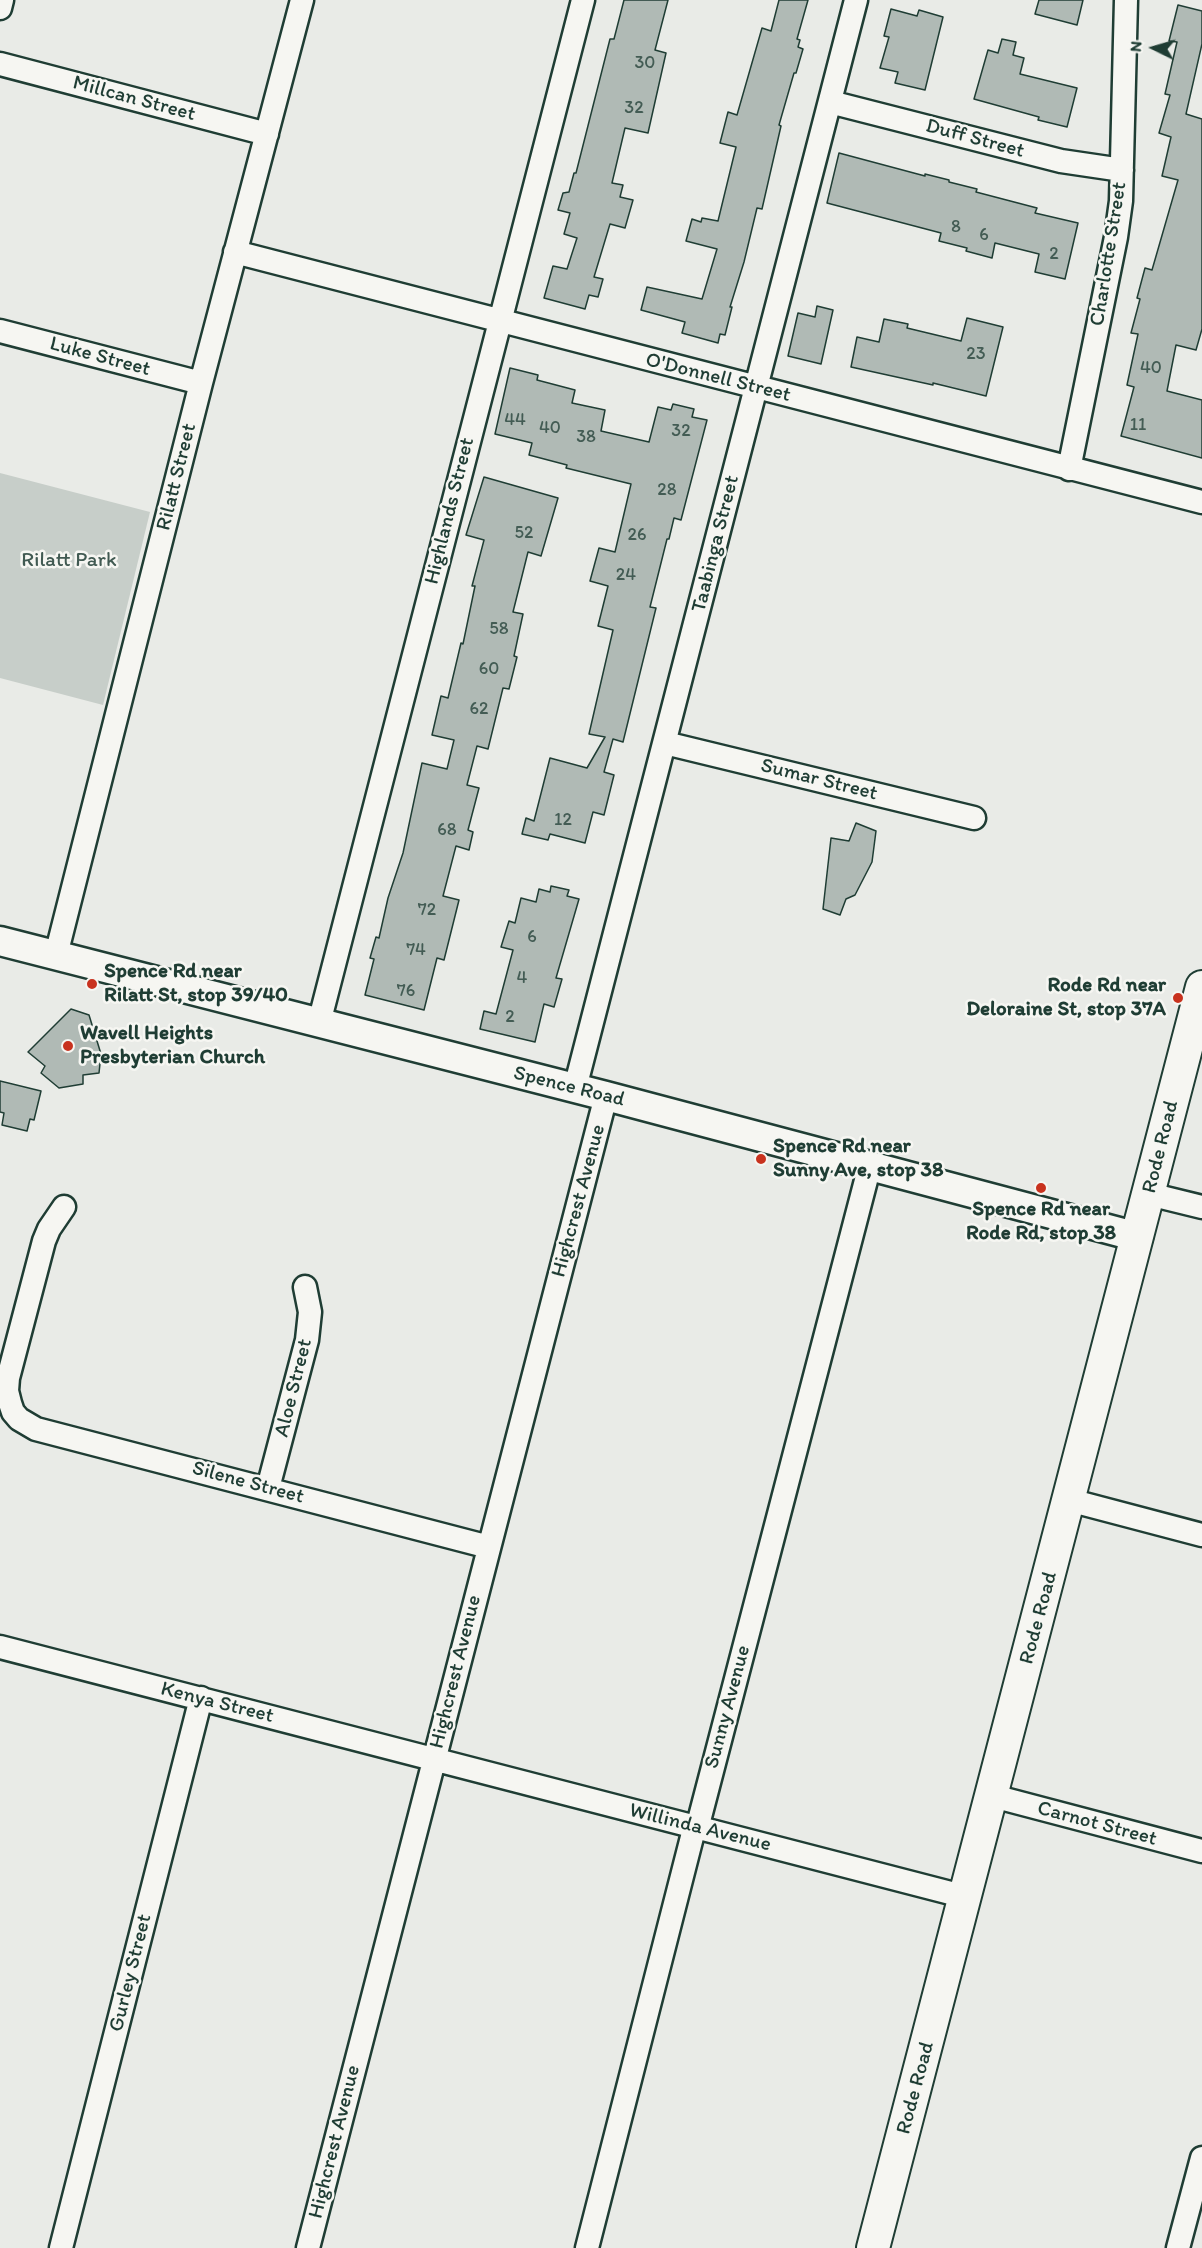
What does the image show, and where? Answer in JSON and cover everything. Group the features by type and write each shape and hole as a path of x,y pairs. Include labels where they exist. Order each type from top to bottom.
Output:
{"main road":[{"name":"Rode Road","path":"873,2248 993,1796 1202,987"}],"street":[{"path":"0,8 2,0"},
{"name":"Rilatt Street","path":"56,955 201,383 302,0"},
{"name":"Highlands Street","path":"319,1023 583,0"},
{"name":"Taabinga Street","path":"575,1088 856,0"},
{"name":"Charlotte Street","path":"1069,468 1116,237 1122,170 1126,0"},
{"name":"Millcan Street","path":"0,64 267,134"},
{"name":"Duff Street","path":"830,102 1061,161 1122,170"},
{"name":"O'Donnell Street","path":"235,252 1202,502"},
{"name":"Luke Street","path":"0,331 201,383"},
{"name":"Sumar Street","path":"665,742 974,818"},
{"name":"Spence Road","path":"0,941 606,1096 1138,1238"},
{"name":"Highcrest Avenue","path":"308,2248 606,1096"},
{"name":"Sunny Avenue","path":"587,2248 870,1166"},
{"path":"1149,1194 1202,1208"},
{"name":"Silene Street","path":"64,1207 44,1241 8,1378 6,1415 19,1419 36,1429 489,1547"},
{"name":"Aloe Street","path":"268,1488 307,1340 310,1312 305,1287"},
{"path":"1069,1500 1202,1534"},
{"name":"Kenya Street","path":"0,1647 434,1759"},
{"name":"Gurley Street","path":"61,2248 201,1698"},
{"name":"Willinda Avenue","path":"434,1759 966,1897"},
{"name":"Carnot Street","path":"993,1796 1202,1851"},
{"path":"1178,2248 1202,2158"}],"green space":[{"name":"Rilatt Park","path":"0,473 150,512 103,705 0,678"}],"building":[{"path":"624,0 668,0 655,50 666,53 648,133 625,128 612,183 623,185 620,197 633,200 625,228 610,224 594,277 603,279 598,297 589,295 585,309 544,298 553,266 567,269 577,238 564,234 570,213 558,210 563,193 569,192 574,173 576,173 610,39 614,39"},
{"path":"779,0 808,0 797,39 800,40 798,47 803,49 779,125 781,126 762,209 757,208 730,307 732,307 725,335 720,334 718,343 682,333 685,322 641,310 647,287 702,299 717,249 686,241 692,219 701,222 702,218 718,221 736,147 720,143 728,112 737,115 762,28 771,31"},
{"path":"1039,0 1083,0 1077,25 1035,14"},
{"path":"1178,5 1202,11 1202,44 1186,114 1202,119 1202,329 1196,350 1176,345 1167,391 1202,400 1202,458 1121,436 1134,387 1127,385 1138,334 1131,333 1140,299 1137,298 1145,268 1152,270 1178,180 1162,176 1171,137 1159,133 1170,95 1165,94 1177,42 1169,41"},
{"path":"891,9 917,16 919,10 943,17 925,90 895,83 898,72 880,68 889,37 884,36"},
{"path":"1002,39 1016,42 1013,55 1024,58 1020,74 1077,88 1067,127 974,99 988,50 998,53"},
{"path":"839,153 925,176 925,174 949,180 949,182 977,189 976,192 1037,208 1035,213 1078,223 1065,279 1035,272 1039,254 995,243 992,258 966,251 967,248 939,241 941,233 827,203"},
{"path":"817,306 833,310 821,364 788,356 798,313 815,317"},
{"path":"967,318 1003,327 986,396 851,367 857,337 879,342 884,319 908,324 907,328 961,341"},
{"path":"510,368 538,375 537,380 575,390 572,403 605,410 601,431 649,442 658,407 671,410 673,404 694,409 692,417 707,420 681,520 674,518 669,539 667,539 650,607 656,608 623,742 613,739 604,772 614,775 604,815 593,812 585,843 550,834 548,840 522,834 526,818 534,821 550,758 587,768 605,737 589,734 613,630 598,626 608,586 590,581 599,548 615,552 631,484 566,468 567,465 529,455 532,443 495,434"},
{"path":"484,477 558,498 541,556 528,552 513,612 523,614 514,656 517,657 509,689 503,688 488,749 477,746 467,785 479,788 468,830 473,832 469,850 456,846 443,896 459,900 444,960 437,958 424,1010 365,995 374,959 370,958 376,937 379,938 388,898 403,853 422,763 447,769 454,740 432,735 441,696 448,698 461,643 463,644 475,586 472,586 484,540 466,535"},
{"path":"856,823 876,831 872,862 855,895 846,899 840,915 823,909 831,838 849,841"},
{"path":"551,886 569,890 567,896 579,899 556,978 562,979 554,1007 544,1004 535,1042 480,1029 484,1011 496,1014 513,950 501,947 509,921 515,923 521,898 536,902 539,889 550,892"},
{"name":"Wavell Heights Presbyterian Church","path":"71,1009 89,1015 101,1054 99,1073 83,1075 83,1084 59,1088 41,1073 45,1066 28,1052"},
{"path":"0,1081 41,1091 34,1120 30,1119 27,1131 2,1125 4,1113 0,1112"}],"place":[{"name":"Spence Rd near Rilatt St, stop 39/40","path":"92,984"},
{"name":"Rode Rd near Deloraine St, stop 37A","path":"1178,998"},
{"name":"Wavell Heights Presbyterian Church","path":"68,1046"},
{"name":"Spence Rd near Sunny Ave, stop 38","path":"761,1159"},
{"name":"Spence Rd near Rode Rd, stop 38","path":"1041,1188"}]}
